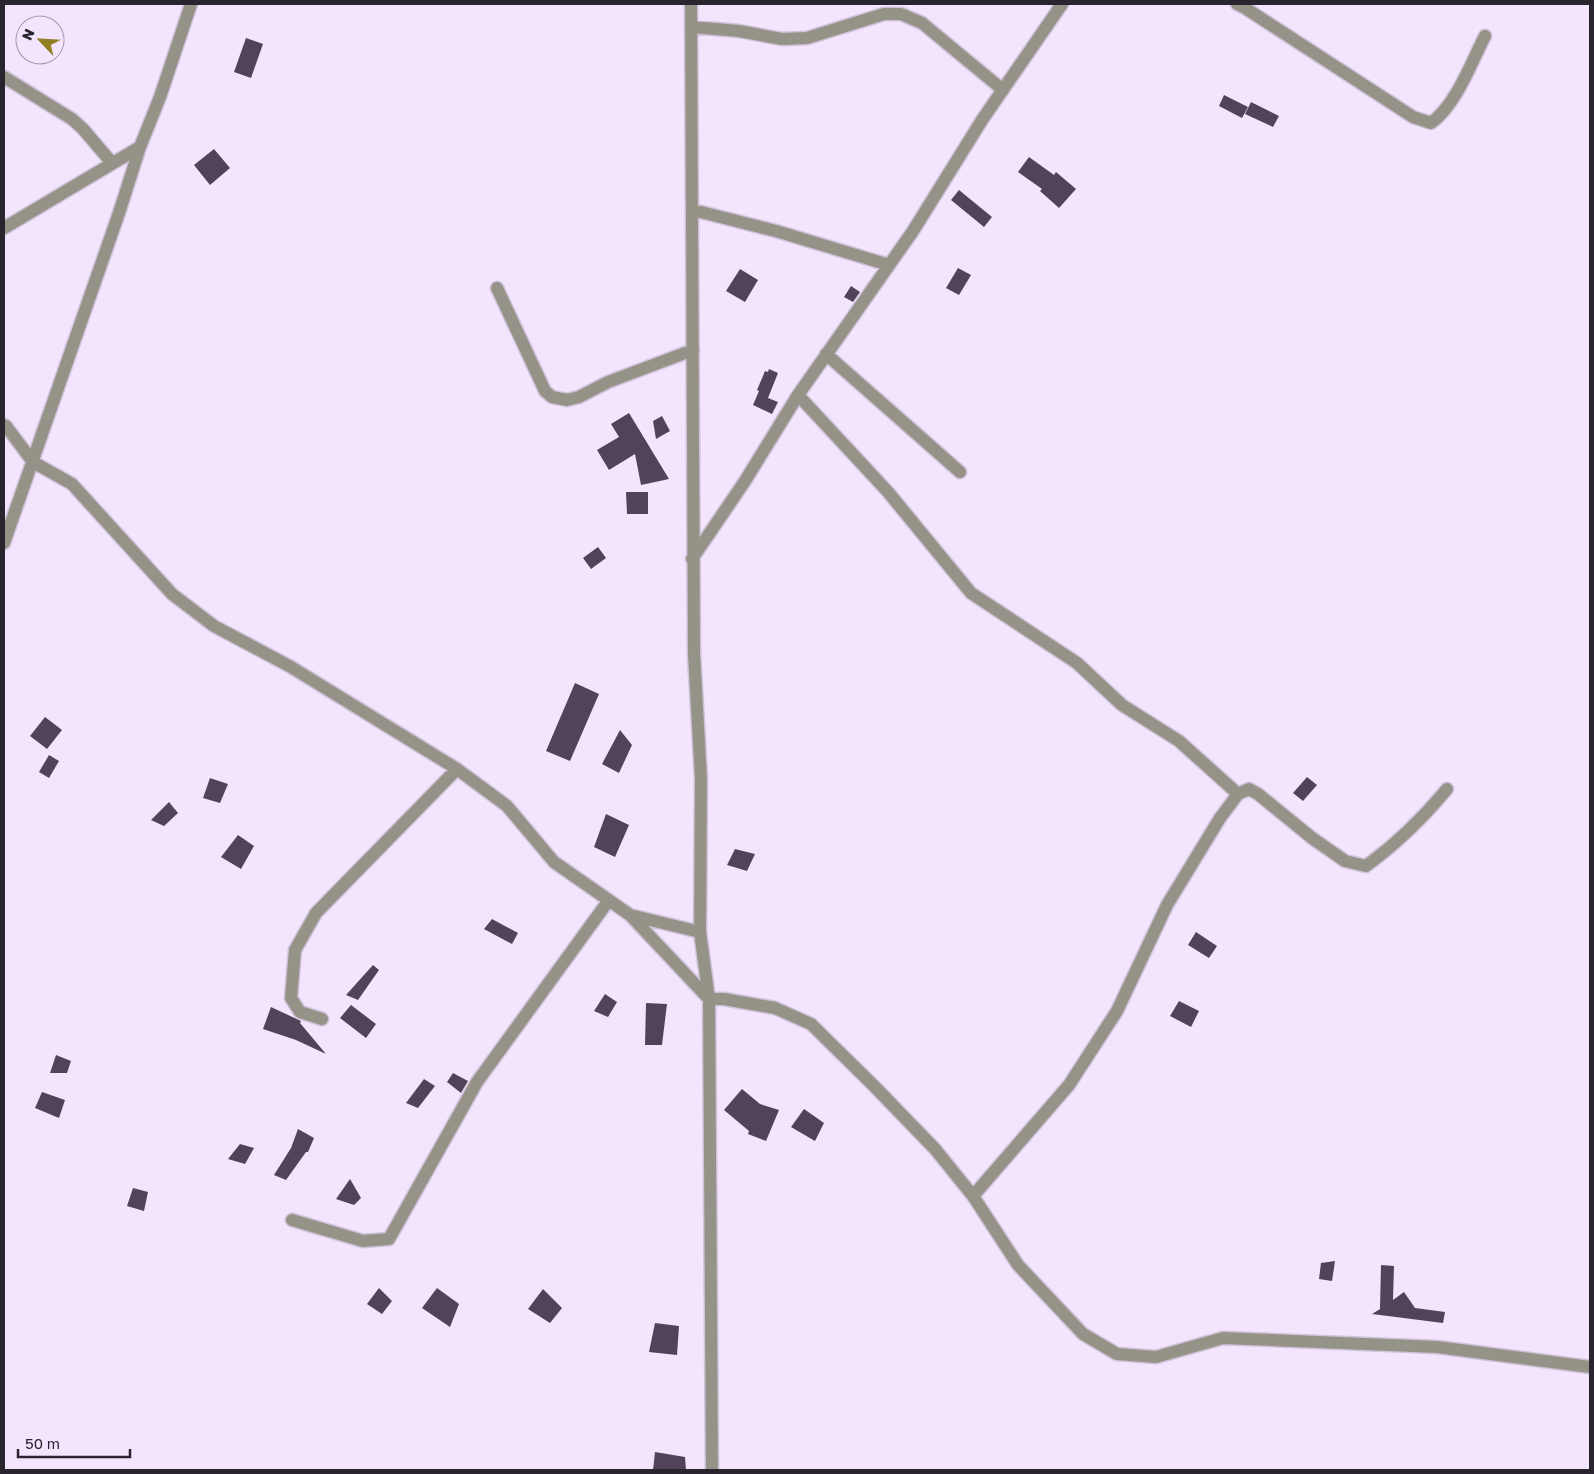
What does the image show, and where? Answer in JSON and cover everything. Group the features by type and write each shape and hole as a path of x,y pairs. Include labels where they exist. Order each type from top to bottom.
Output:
{"street":[{"path":"4,544 191,4"},
{"path":"692,4 692,560 694,653 701,779 700,932 709,1000 712,1470"},
{"path":"692,560 745,481 798,396 928,209 982,120 1062,4"},
{"path":"1237,4 1413,117 1431,123 1437,119 1460,86 1485,36"},
{"path":"692,26 739,31 782,39 807,38 884,14 901,14 922,23 1003,90"},
{"path":"4,76 72,119 83,129 112,164"},
{"path":"4,228 140,147"},
{"path":"693,210 768,229 889,265"},
{"path":"497,288 545,391 552,397 567,400 579,397 608,382 693,350"},
{"path":"826,354 960,472"},
{"path":"798,396 888,492 971,593 1077,663 1122,705 1179,741 1238,794"},
{"path":"4,425 33,462 72,484 172,594 214,626 291,667 457,769 507,806 554,862 630,916 709,1000"},
{"path":"322,1019 300,1012 291,998 295,950 316,913 457,769"},
{"path":"973,1196 1069,1085 1117,1011 1167,905 1220,818 1238,794 1249,789 1258,794 1312,838 1346,861 1366,866 1382,855 1429,811 1447,789"},
{"path":"292,1220 363,1241 389,1239 477,1082 608,900"},
{"path":"630,916 700,932"},
{"path":"709,1000 724,999 775,1008 810,1024 935,1149 973,1196 1018,1265 1083,1334 1117,1354 1156,1357 1223,1338 1437,1347 1590,1367"}],"building":[{"path":"246,38 263,44 251,78 234,72"},
{"path":"1224,95 1248,107 1242,118 1219,106"},
{"path":"1251,102 1279,116 1273,127 1245,114"},
{"path":"214,149 230,168 210,185 194,165"},
{"path":"1029,157 1054,175 1056,172 1076,189 1059,208 1040,191 1042,189 1018,172"},
{"path":"959,190 992,217 984,227 951,200"},
{"path":"958,268 971,275 959,295 946,288"},
{"path":"740,269 758,280 745,302 726,291"},
{"path":"851,286 860,292 853,302 844,297"},
{"path":"769,369 778,373 768,398 778,402 772,414 753,405 765,371 768,372"},
{"path":"629,413 669,479 641,485 635,454 609,470 597,450 619,437 611,424"},
{"path":"662,416 670,431 656,439 653,421"},
{"path":"626,492 648,492 648,514 627,514"},
{"path":"598,547 606,558 591,569 583,558"},
{"path":"575,683 599,694 570,761 546,751"},
{"path":"45,717 62,730 47,749 30,736"},
{"path":"620,730 632,745 619,773 602,764"},
{"path":"49,755 59,761 49,778 39,772"},
{"path":"1307,777 1317,785 1303,801 1293,793"},
{"path":"210,778 228,784 220,803 203,798"},
{"path":"169,802 178,813 164,826 151,820"},
{"path":"606,814 629,825 615,857 594,847"},
{"path":"238,835 254,846 241,869 221,857"},
{"path":"735,849 755,854 747,871 727,865"},
{"path":"492,919 518,933 512,944 484,929"},
{"path":"1196,932 1217,946 1209,958 1188,945"},
{"path":"373,965 379,970 358,1000 346,995"},
{"path":"605,994 617,1002 608,1017 594,1011"},
{"path":"1179,1001 1199,1011 1191,1027 1170,1016"},
{"path":"646,1003 667,1004 662,1045 645,1045"},
{"path":"351,1005 376,1024 366,1038 340,1018"},
{"path":"271,1007 301,1021 300,1023 326,1054 296,1040 263,1029"},
{"path":"56,1055 71,1061 67,1073 50,1073"},
{"path":"453,1073 468,1081 461,1093 447,1082"},
{"path":"424,1079 435,1086 418,1108 406,1103"},
{"path":"742,1089 760,1104 779,1110 766,1141 748,1134 749,1131 724,1110"},
{"path":"42,1092 65,1100 59,1118 35,1108"},
{"path":"804,1109 824,1123 815,1141 791,1127"},
{"path":"298,1129 314,1138 308,1152 306,1152 286,1180 274,1175 291,1148"},
{"path":"240,1144 254,1148 245,1164 228,1159"},
{"path":"350,1179 361,1198 354,1205 336,1199"},
{"path":"133,1188 148,1192 144,1211 127,1206"},
{"path":"1335,1261 1332,1281 1319,1279 1321,1263"},
{"path":"1381,1265 1394,1266 1393,1300 1404,1292 1415,1308 1445,1312 1443,1323 1372,1314 1380,1309"},
{"path":"379,1288 392,1301 382,1314 367,1304"},
{"path":"437,1288 459,1304 450,1327 422,1308"},
{"path":"543,1289 562,1308 550,1323 528,1309"},
{"path":"655,1323 679,1326 677,1355 649,1352"},
{"path":"655,1452 685,1457 686,1470 653,1470"}]}
